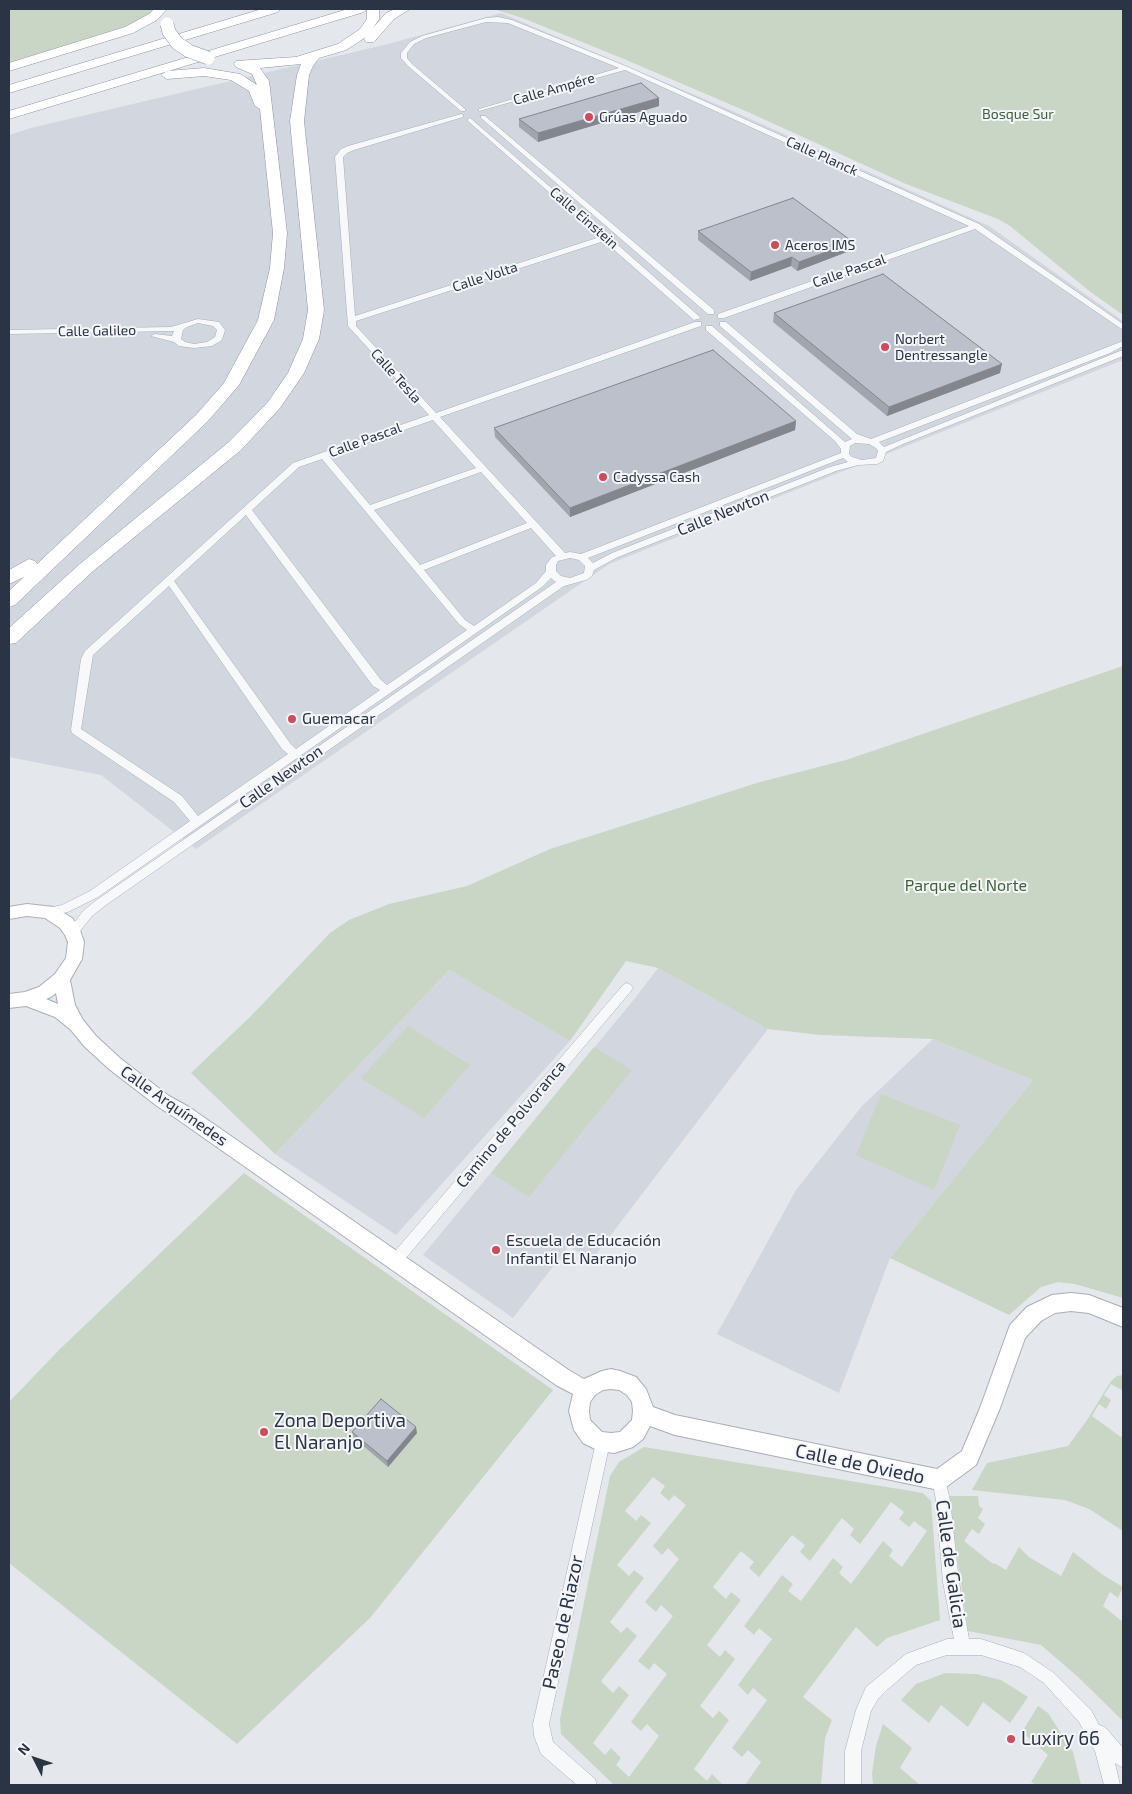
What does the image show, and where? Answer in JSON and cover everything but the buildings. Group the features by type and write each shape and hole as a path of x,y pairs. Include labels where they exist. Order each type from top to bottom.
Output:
{"highway":[{"path":"9,78 238,9"},
{"path":"9,89 274,9"},
{"path":"9,104 323,9"},
{"path":"9,115 244,42 360,9"},
{"path":"9,67 148,26 167,14 169,32 177,43 190,51 224,62 275,64 314,57 352,42 364,32 373,14 394,9"},
{"path":"301,98 311,74 318,66 367,42 377,33 390,16 404,9"},
{"path":"9,638 87,567 234,446 274,405 296,374 311,339 316,310 296,122 303,75 307,65 314,57"},
{"path":"9,124 197,65 224,62"},
{"path":"9,601 202,418 231,385 266,320 275,276 280,233 263,81 256,71 243,64"},
{"path":"165,75 204,72 235,77 255,89 268,117"},
{"path":"9,583 190,417 220,386 254,324 275,276"},
{"path":"9,578 29,565"},
{"path":"9,654 75,589 87,567"}],"street":[{"name":"Calle Planck","path":"407,48 424,37 486,20 502,19 626,68 976,226 1123,328"},
{"name":"Calle Einstein","path":"407,48 410,57 477,111 618,234 722,320"},
{"path":"407,48 404,58 462,113 477,111"},
{"name":"Calle Ampére","path":"477,111 626,68"},
{"path":"470,120 477,111"},
{"name":"Calle Einstein","path":"462,113 697,320"},
{"name":"Calle Tesla","path":"462,113 344,151 339,157 352,326 562,556"},
{"name":"Calle Pascal","path":"709,328 722,320 976,226"},
{"name":"Calle Volta","path":"351,320 618,234"},
{"name":"Calle Pascal","path":"197,822 178,799 76,730 86,659 89,653 296,465 434,417 697,320 702,314 711,312"},
{"path":"697,320 709,328 838,439 845,451 856,462"},
{"path":"722,320 854,436 872,442 929,422 1107,351 1123,342 1123,336"},
{"name":"Calle Galileo","path":"9,332 155,330 172,329 198,321 206,321 216,324 220,328 221,333 214,341 202,346 188,346 168,337 154,336 9,338"},
{"path":"177,340 176,333 184,325"},
{"path":"872,442 882,451 900,442 1123,354"},
{"name":"Calle Newton","path":"582,557 845,451 853,441 862,440"},
{"name":"Calle Newton","path":"591,568 615,555 833,469 856,462 874,462 880,459 882,451"},
{"path":"323,455 462,622 473,630"},
{"path":"368,509 481,469"},
{"path":"246,510 377,683 386,690"},
{"path":"418,569 533,524"},
{"path":"570,555 582,557 591,568 584,578 570,582 558,579 551,572 551,566 555,559 570,555"},
{"name":"Calle Newton","path":"48,912 64,909 94,894 538,585 551,572"},
{"path":"168,581 174,585 286,746 295,754"},
{"name":"Calle Newton","path":"73,932 88,913 102,902 534,600 561,584 570,582"},
{"path":"9,913 26,910 48,912 66,923 73,932 76,942 74,959 61,979 44,992 26,999 9,1001"},
{"name":"Calle Arquímedes","path":"61,979 67,1006 77,1025 90,1041 115,1064 163,1101 395,1261"},
{"name":"Camino de Polvoranca","path":"395,1261 627,988"},
{"name":"Calle Arquímedes","path":"26,999 61,1012 77,1025"},
{"path":"395,1261 564,1378 586,1390"},
{"name":"Calle de Oviedo","path":"643,1414 675,1425 939,1480 969,1458 990,1408 1017,1332 1034,1314 1052,1304 1071,1302 1090,1304 1123,1318"},
{"path":"606,1379 621,1380 638,1392 642,1402 643,1414 637,1430 626,1439 615,1442 603,1442 590,1435 579,1418 580,1400 591,1385 606,1379"},
{"name":"Paseo de Riazor","path":"589,1785 547,1748 542,1736 541,1724 603,1442"},
{"name":"Calle de Galicia","path":"939,1480 953,1591 963,1647"},
{"path":"853,1785 853,1751 864,1710 872,1693 912,1659 947,1647 981,1647 1024,1661 1049,1678 1123,1760"},
{"path":"1085,1716 1102,1748 1112,1785"}],"shaded area":[{"path":"501,13 728,109 989,226 1123,321 1123,360 609,564 196,849 101,775 9,757 9,135 31,128 388,44"},
{"path":"658,968 768,1029 591,1261 569,1246 513,1318 423,1255"},
{"path":"449,970 570,1041 396,1235 275,1154"},
{"path":"933,1039 1033,1080 890,1258 839,1393 717,1334 796,1190 862,1106"}],"green space":[{"path":"9,9 155,9 150,15 133,24 9,63"},
{"name":"Bosque Sur","path":"494,9 1123,9 1123,315 1088,290 1010,226 998,219 906,184 748,112 624,59 525,19"},
{"name":"Parque del Norte","path":"1123,666 1123,1298 1075,1284 1058,1282 1041,1287 1009,1315 890,1258 1033,1080 933,1039 820,1035 768,1029 658,968 626,961 570,1041 449,970 275,1154 191,1073 251,1016 330,933 349,920 389,904 467,886 550,849 760,782 846,760"},
{"path":"408,1026 470,1065 424,1118 361,1078"},
{"path":"594,1047 632,1070 529,1197 491,1173"},
{"path":"881,1094 960,1125 934,1190 856,1155"},
{"name":"Zona Deportiva El Naranjo","path":"244,1173 553,1390 370,1618 237,1744 9,1563 9,1402 59,1350"},
{"path":"1123,1375 1123,1389 1111,1384 1104,1395 1111,1400 1106,1409 1099,1404 1092,1416 1121,1437 1123,1436 1123,1531 1089,1509 1065,1500 972,1490 987,1463 1068,1446 1087,1420 1111,1381 1117,1376"},
{"path":"644,1447 923,1493 931,1501 940,1620 887,1638 877,1647 856,1627 803,1697 832,1720 825,1738 821,1785 745,1785 761,1762 748,1750 742,1757 732,1748 767,1700 753,1688 748,1695 738,1685 772,1639 759,1628 754,1635 744,1626 782,1575 793,1584 788,1591 801,1601 833,1558 843,1567 839,1573 851,1584 883,1541 893,1550 889,1556 902,1567 927,1531 914,1521 909,1527 899,1519 904,1512 891,1502 860,1544 850,1535 854,1529 842,1518 810,1561 800,1552 805,1545 792,1535 759,1577 749,1568 754,1562 741,1551 713,1587 726,1599 731,1592 741,1600 707,1645 720,1657 725,1650 735,1659 700,1706 713,1718 719,1711 729,1720 694,1769 707,1781 712,1774 723,1785 614,1785 561,1734 560,1719 610,1476 619,1462","holes":["653,1477 665,1486 660,1493 669,1501 674,1495 686,1505 653,1546 662,1555 668,1548 679,1559 645,1602 656,1612 661,1605 673,1616 638,1661 649,1670 654,1663 667,1674 631,1722 641,1731 647,1724 659,1736 629,1777 616,1765 621,1758 611,1748 605,1755 593,1743 629,1695 619,1686 613,1693 601,1681 637,1636 627,1627 621,1633 610,1622 644,1578 634,1570 629,1576 617,1565 651,1523 641,1515 636,1521 625,1511"]},
{"path":"948,1496 978,1496 979,1506 983,1509 978,1518 985,1524 979,1534 972,1529 964,1541 993,1564 1006,1570 1019,1547 1029,1557 1061,1576 1073,1552 1103,1575 1123,1587 1118,1598 1110,1592 1103,1606 1123,1622 1123,1721 1078,1677 1041,1645 968,1631"},
{"path":"945,1673 976,1674 1001,1680 1028,1697 1010,1723 983,1702 968,1727 941,1705 929,1723 901,1700 916,1684"},
{"path":"1038,1706 1048,1713 1073,1752 1081,1785 1036,1785 1031,1782 1048,1755 1022,1732"},
{"path":"883,1724 912,1748 900,1768 920,1785 873,1785 872,1773 876,1746"}],"place":[{"name":"Grúas Aguado","path":"589,117"},
{"name":"Aceros IMS","path":"775,245"},
{"name":"Norbert Dentressangle","path":"885,347"},
{"name":"Cadyssa Cash","path":"603,477"},
{"name":"Guemacar","path":"292,719"},
{"name":"Escuela de Educación Infantil El Naranjo","path":"496,1250"},
{"name":"Zona Deportiva El Naranjo","path":"264,1432"},
{"name":"Luxiry 66","path":"1011,1739"}]}
